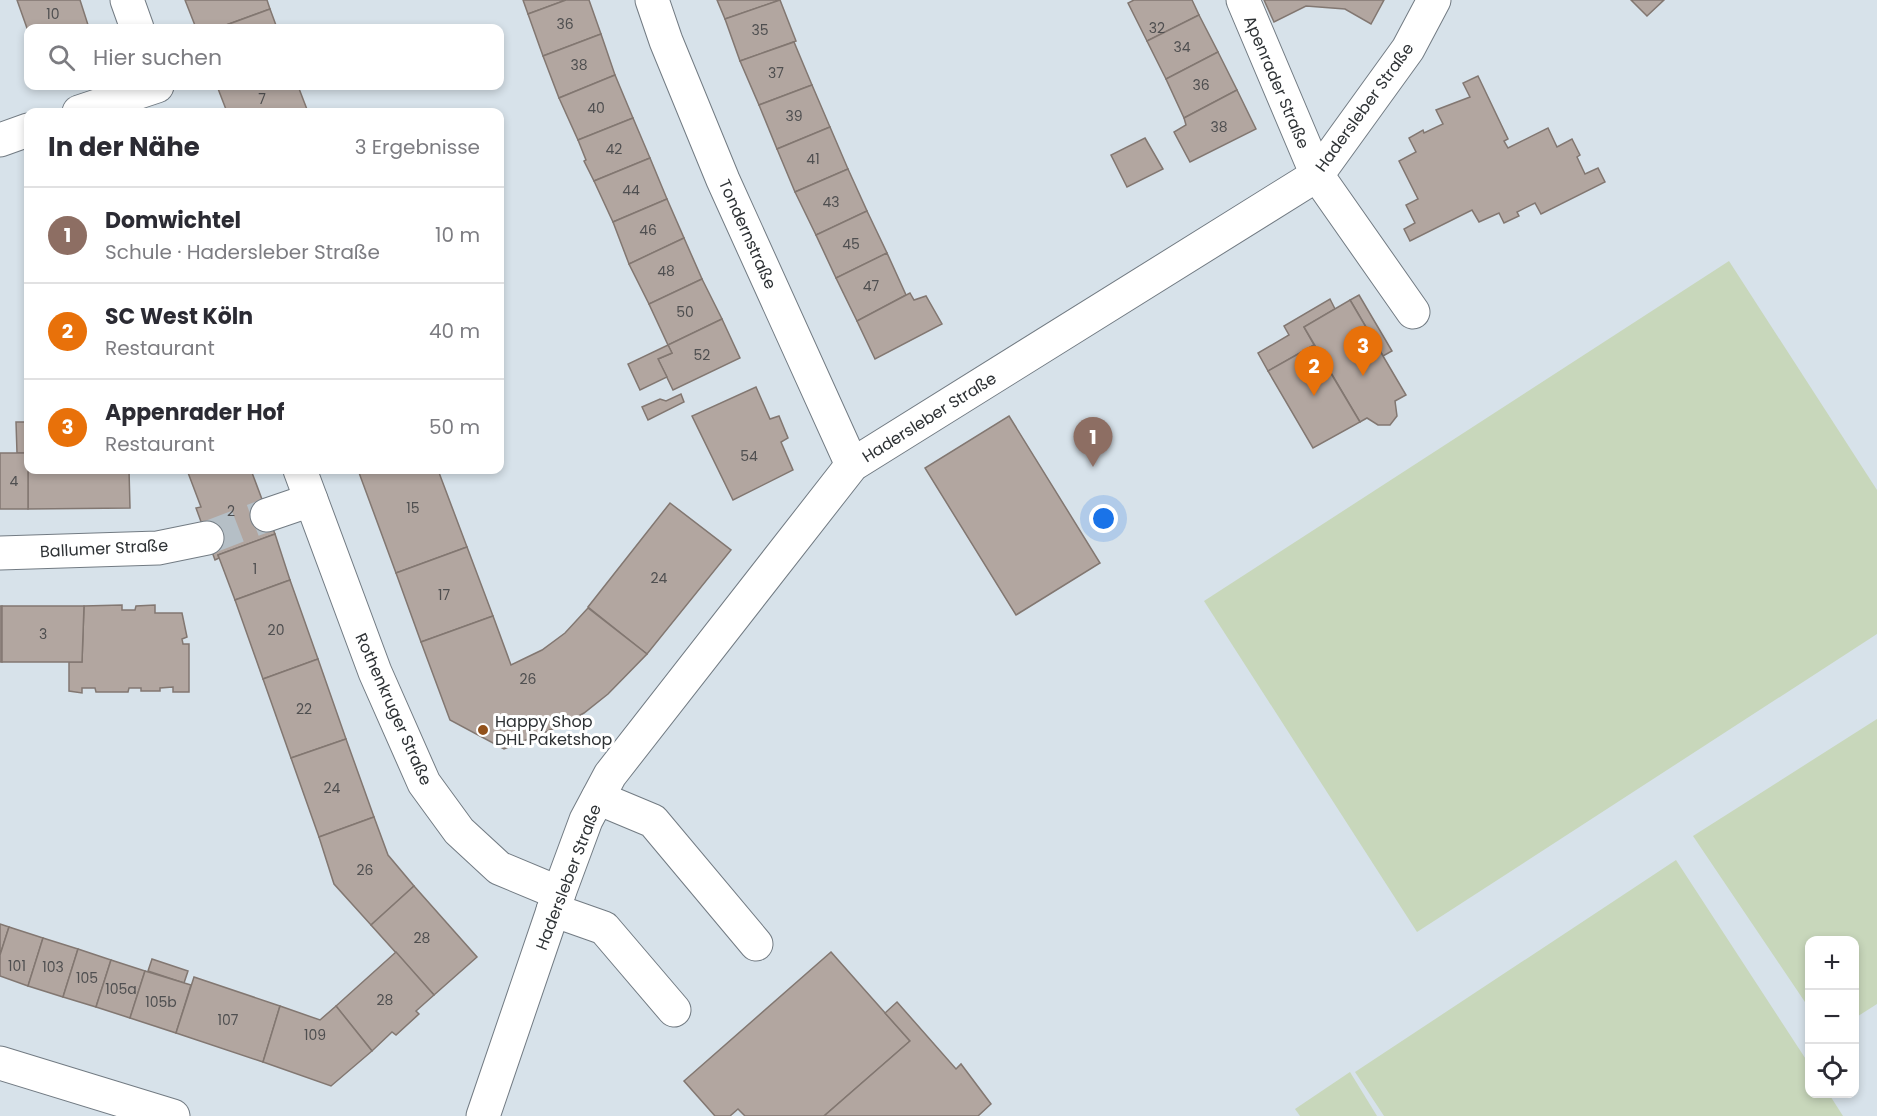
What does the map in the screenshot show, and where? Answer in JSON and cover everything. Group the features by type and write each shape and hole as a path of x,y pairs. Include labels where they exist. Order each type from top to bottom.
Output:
{"street":[{"path":"127,0 136,24"},
{"name":"Tondernstraße","path":"652,0 666,41 723,180 852,465"},
{"name":"Apenrader Straße","path":"1243,0 1317,175 1413,312"},
{"name":"Hadersleber Straße","path":"483,1116 586,820 610,776 852,465 1317,175 1408,49 1434,0"},
{"path":"91,108 145,90"},
{"path":"159,90 165,108"},
{"path":"0,140 24,131"},
{"name":"Rothenkruger Straße","path":"301,474 375,672 424,783 459,831 499,868 604,928 674,1010"},
{"path":"267,515 311,500"},
{"name":"Ballumer Straße","path":"0,552 158,548 207,538"},
{"path":"598,798 653,820 756,944"},
{"path":"0,1064 173,1116"}],"green space":[{"path":"1729,261 1877,490 1877,634 1417,932 1204,601"},
{"path":"1877,719 1877,1004 1859,1015 1859,936 1805,936 1805,1002 1693,836"},
{"path":"1676,860 1805,1058 1805,1098 1832,1098 1843,1116 1384,1116 1355,1072"},
{"path":"1350,1072 1377,1116 1300,1116 1295,1109"}],"building":[{"path":"17,0 80,0 88,24 26,24"},
{"path":"185,0 267,0 270,9 229,24 194,24"},
{"path":"523,0 566,0 528,14"},
{"path":"566,0 589,0 601,34 543,56 528,14"},
{"path":"717,0 780,0 725,19"},
{"path":"780,0 796,41 740,61 725,19"},
{"path":"1134,0 1192,0 1199,15 1147,41 1128,3"},
{"path":"1264,0 1384,0 1371,24 1345,9 1306,6 1274,22"},
{"path":"1631,0 1664,0 1647,16"},
{"path":"270,9 276,24 229,24"},
{"path":"1199,15 1218,52 1166,79 1147,41"},
{"path":"601,34 615,75 559,98 543,56"},
{"path":"794,42 812,85 759,105 740,61"},
{"path":"1218,52 1237,90 1184,118 1166,79"},
{"path":"615,75 633,118 578,140 559,98"},
{"path":"1478,76 1508,139 1504,141 1508,148 1548,128 1557,147 1572,139 1580,155 1577,157 1585,174 1598,168 1605,182 1541,214 1535,203 1517,212 1519,216 1504,223 1499,213 1479,222 1472,210 1410,241 1404,229 1415,223 1406,205 1418,199 1399,161 1416,152 1409,138 1423,130 1424,133 1443,124 1436,110 1470,97 1463,83"},
{"path":"812,85 830,127 777,149 759,105"},
{"path":"219,90 300,90 306,108 225,108"},
{"path":"1237,90 1256,129 1190,162 1174,132 1186,125 1184,118"},
{"path":"633,118 650,158 594,181 584,161 586,160 578,140"},
{"path":"830,127 848,169 795,192 777,149"},
{"path":"1145,138 1163,169 1127,187 1111,155"},
{"path":"650,158 667,199 613,222 594,181"},
{"path":"848,169 867,211 816,235 795,192"},
{"path":"667,199 684,238 629,264 613,222"},
{"path":"867,211 887,253 836,278 816,235"},
{"path":"684,238 702,279 649,304 629,264"},
{"path":"887,253 906,295 857,321 836,278"},
{"path":"702,279 722,319 668,345 649,304"},
{"path":"910,293 914,300 926,296 942,324 875,359 857,321"},
{"path":"1359,295 1392,351 1383,356 1350,300"},
{"path":"1330,299 1335,309 1304,327 1314,345 1268,371 1258,353 1289,335 1284,326"},
{"path":"1350,300 1406,395 1395,401 1397,416 1390,425 1378,425 1367,418 1360,422 1304,327"},
{"path":"722,319 740,358 673,390 658,359 672,353 668,345"},
{"path":"668,345 672,353 658,359 667,377 640,390 628,364"},
{"path":"1314,345 1360,422 1313,448 1268,371"},
{"path":"756,387 770,419 779,416 788,438 781,442 793,470 733,500 692,416"},
{"path":"681,394 684,402 648,420 642,407 660,399 666,401"},
{"path":"1009,416 1100,563 1016,615 925,468"},
{"path":"16,422 24,422 24,453 17,453"},
{"path":"0,453 24,453 24,474 28,474 28,509 0,509"},
{"path":"28,474 129,474 130,508 28,509"},
{"path":"189,474 252,474 275,534 218,555 219,558 215,560 196,508 201,507"},
{"path":"359,474 440,474 467,547 396,573"},
{"path":"670,503 731,550 647,654 588,607"},
{"path":"275,534 290,580 235,600 218,555"},
{"path":"467,547 493,616 421,642 396,573"},
{"path":"290,580 318,659 263,679 235,600"},
{"path":"122,605 122,610 135,610 136,606 155,605 155,613 182,613 187,637 182,639 183,644 189,644 189,692 173,692 173,687 160,688 160,691 141,691 141,688 129,688 128,692 96,692 95,688 82,688 82,693 69,691 69,662 82,662 84,606"},
{"path":"0,606 2,606 2,662 0,662"},
{"path":"2,606 84,606 82,662 2,662"},
{"path":"588,608 647,654 608,694 584,713 560,726 504,749 450,720 421,642 493,616 511,665 542,650 565,633"},
{"path":"318,659 346,739 291,758 263,679"},
{"path":"346,739 374,817 319,837 291,758"},
{"path":"374,817 388,855 414,886 371,925 334,884 319,837"},
{"path":"414,886 477,957 434,995 371,925"},
{"path":"0,924 9,927 0,955"},
{"path":"9,927 43,938 28,986 0,976 0,955"},
{"path":"43,938 78,949 63,997 28,986"},
{"path":"78,949 111,960 96,1007 63,997"},
{"path":"396,952 434,995 416,1011 419,1014 396,1035 392,1032 372,1051 336,1006"},
{"path":"831,952 910,1041 824,1116 745,1116 738,1109 730,1116 715,1116 684,1081"},
{"path":"152,959 188,971 184,983 148,971"},
{"path":"111,960 145,971 130,1018 96,1007"},
{"path":"145,971 191,985 176,1033 130,1018"},
{"path":"194,977 280,1006 263,1062 176,1033"},
{"path":"897,1002 956,1069 961,1064 991,1104 978,1116 824,1116 910,1041 885,1013"},
{"path":"280,1006 320,1020 336,1006 372,1051 331,1086 263,1062"}],"tunnel":[{"path":"207,538 267,515"}],"place":[{"name":"Appenrader Hof","path":"1363,376"},
{"name":"SC West Köln","path":"1314,396"},
{"name":"Domwichtel","path":"1093,467"},
{"name":"Happy Shop DHL Paketshop","path":"483,730"}]}
